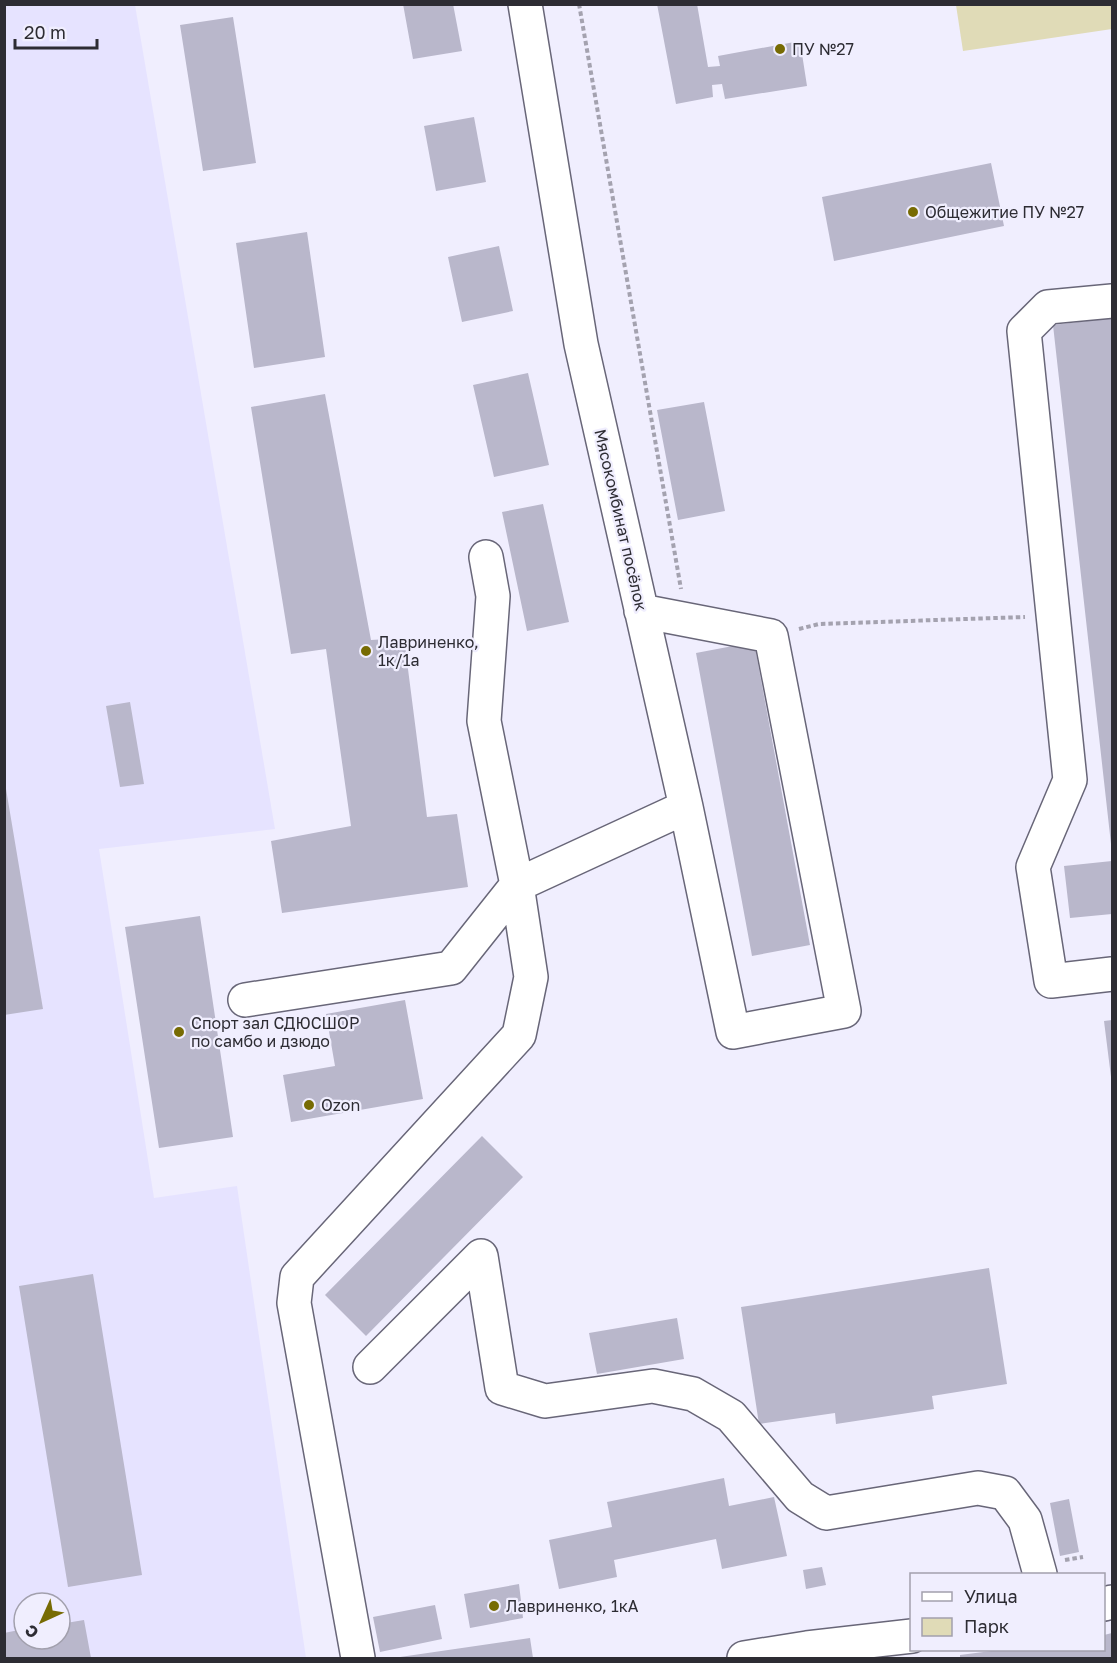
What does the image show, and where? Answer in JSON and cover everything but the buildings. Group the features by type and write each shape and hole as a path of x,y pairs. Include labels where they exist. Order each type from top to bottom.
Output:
{"street":[{"name":"Мясокомбинат посёлок","path":"525,4 581,344 686,807 733,1032 844,1011 771,636"},
{"path":"1113,301 1048,307 1024,331 1070,780 1033,867 1051,981 1113,974"},
{"path":"358,1659 294,1303 297,1277 519,1035 531,976 517,885 484,721 493,596 486,557"},
{"path":"641,610 771,636"},
{"path":"245,1000 450,968 517,885 686,807"},
{"path":"370,1367 481,1256 502,1388 544,1401 653,1386 693,1394 731,1416 800,1497 826,1513 978,1488 1005,1493 1025,1520 1039,1573"},
{"path":"744,1659 808,1653 910,1636"}],"path":[{"path":"579,4 687,619"},
{"path":"771,636 819,624 1053,616"}],"shaded area":[{"path":"5,5 135,5 275,829 99,849 154,1198 237,1186 306,1658 5,1658"}],"green space":[{"path":"956,5 1111,5 1112,29 963,51"}],"place":[{"name":"ПУ №27","path":"780,49"},
{"name":"Общежитие ПУ №27","path":"913,212"},
{"name":"Лавриненко, 1к/1а","path":"366,651"},
{"name":"Спорт зал СДЮСШОР по самбо и дзюдо","path":"179,1032"},
{"name":"Ozon","path":"309,1105"},
{"name":"Лавриненко, 1кА","path":"494,1606"}]}
